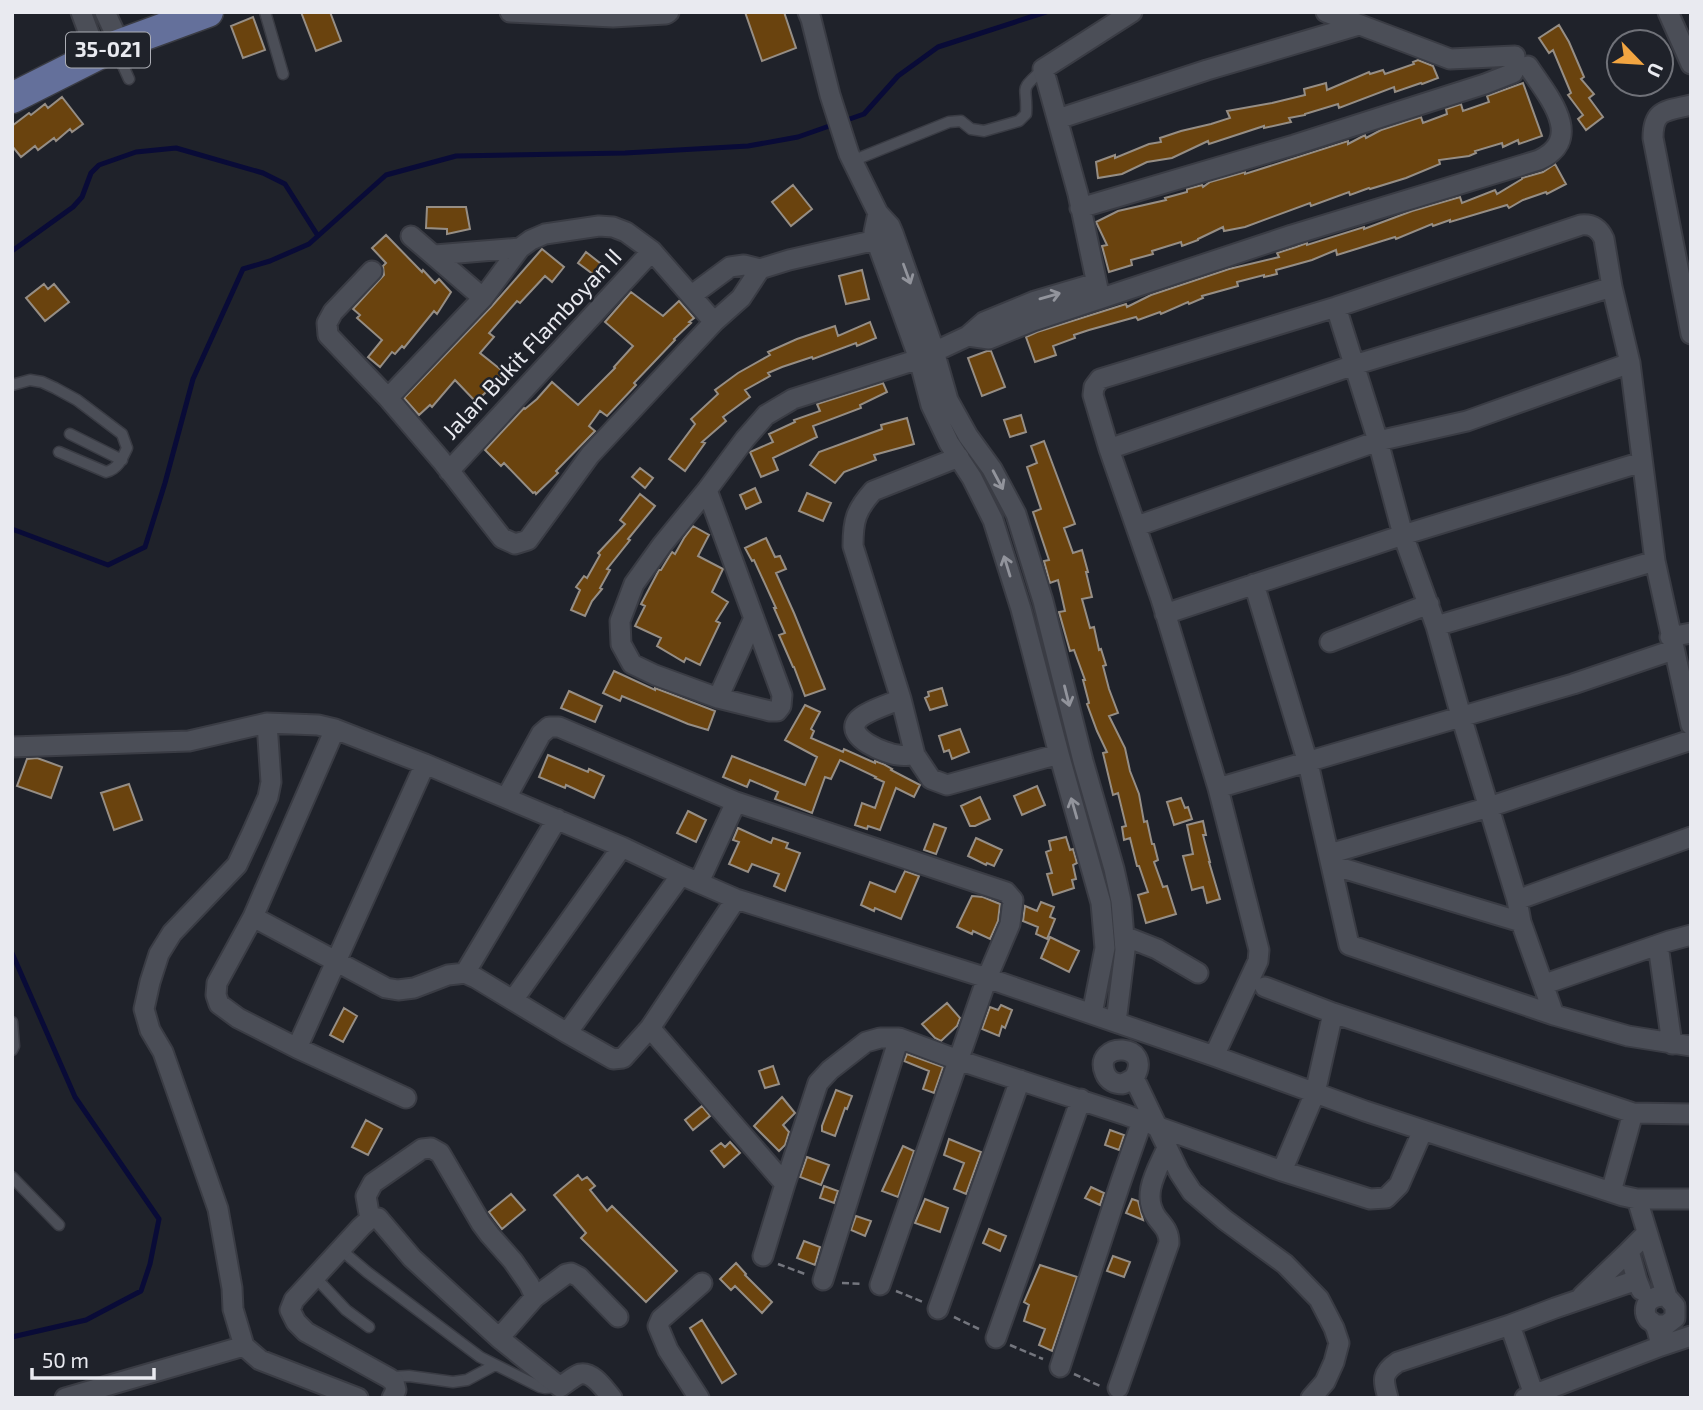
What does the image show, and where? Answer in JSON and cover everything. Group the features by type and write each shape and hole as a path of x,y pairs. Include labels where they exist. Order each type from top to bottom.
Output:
{"main road":[{"name":"35-021","path":"12,98 111,48 208,12"}],"street":[{"path":"80,12 111,48"},
{"path":"104,12 111,48"},
{"path":"510,12 613,18 669,12"},
{"path":"1098,291 1058,119 1043,69 1132,12"},
{"path":"707,490 782,695 781,706 774,711 718,698 632,664 621,644 620,621 635,584 662,545 766,415 793,399 919,359 968,336 989,339 1023,316 1035,301 1098,291 1292,235 1539,160 1549,156 1560,143 1561,121 1553,105 1519,65 1450,58 1326,12"},
{"path":"1668,12 1691,64"},
{"path":"811,14 830,95 850,158 878,213 874,232 884,237 931,405 949,443 993,520 1021,609 1101,903 1105,948 1104,1018 1117,1049"},
{"path":"1058,119 1207,70 1359,25"},
{"path":"1080,208 1294,145 1485,84 1519,65"},
{"path":"1691,105 1666,111 1658,116 1654,121 1653,138 1691,334"},
{"path":"1214,1056 1258,961 1259,950 1218,788 1137,526 1093,396 1094,387 1100,379 1336,307 1568,230 1587,225 1595,227 1604,239 1630,363 1655,561 1691,726"},
{"path":"388,398 483,298 520,248 545,234 599,226 626,232 652,251 714,322"},
{"path":"411,236 483,298"},
{"path":"692,295 730,267 744,265 760,269 884,237"},
{"path":"435,255 520,248"},
{"name":"Jalan Bukit Flamboyan II","path":"449,471 652,251"},
{"path":"372,271 333,312 327,323 328,335 388,398 502,538 520,544 528,540 590,455 714,322 741,298 760,269"},
{"path":"1109,449 1354,365 1612,287"},
{"path":"1336,307 1378,441 1403,535 1436,626 1517,900 1521,922 1554,1014"},
{"path":"919,359 992,469 1016,514 1043,601 1121,901 1125,950 1104,1018"},
{"path":"1137,526 1378,441 1468,421 1630,363"},
{"path":"959,457 873,491 856,514 853,527 853,546 901,699 915,755 931,779 947,785 1059,754"},
{"path":"1165,614 1403,535 1642,462"},
{"path":"1436,626 1655,561"},
{"path":"1254,584 1308,763 1349,945 1554,1014 1628,1036 1681,1045 1658,945"},
{"path":"1021,609 1043,601"},
{"path":"1330,642 1429,604"},
{"path":"718,698 754,618"},
{"path":"1218,788 1573,684 1691,633"},
{"path":"901,699 862,716 854,727 857,736 864,742 896,755 915,755"},
{"path":"267,723 271,782 268,797 237,865 172,933 159,954 144,1009 150,1030 163,1052 218,1209 232,1288 233,1309 244,1346 260,1360 358,1398"},
{"path":"12,747 189,741 267,723 318,725 335,729 622,847 737,899 987,978 1315,1093 1611,1192 1637,1199 1691,1199"},
{"path":"506,798 541,734 550,727 559,727 736,802 1006,892 1013,900 1010,924 987,978 880,1285"},
{"path":"335,729 253,917 217,983 216,995 219,1004 239,1018 406,1098"},
{"path":"1331,860 1691,740"},
{"path":"297,1048 425,764"},
{"path":"567,1033 690,878 736,802"},
{"path":"465,973 557,820"},
{"path":"1517,900 1691,837"},
{"path":"513,1000 622,847"},
{"path":"1331,860 1521,922"},
{"path":"1093,874 1114,869"},
{"path":"253,917 386,988 414,988 448,975 465,973 619,1060 629,1053 650,1028 737,899"},
{"path":"1545,984 1691,935"},
{"path":"1124,936 1157,949 1198,973"},
{"path":"1265,987 1334,1013 1633,1113 1691,1114"},
{"path":"1282,1171 1315,1093 1334,1013"},
{"path":"650,1028 785,1184"},
{"path":"763,1256 818,1083 866,1042 880,1038 899,1038 1370,1199 1385,1198 1399,1185 1423,1130"},
{"path":"823,1280 899,1038"},
{"path":"1135,1078 1123,1084 1110,1081 1103,1070 1106,1057 1117,1049 1130,1051 1135,1056 1139,1066 1135,1078 1150,1124 1167,1147 1192,1192 1285,1264 1319,1299 1339,1343 1325,1382 1311,1398"},
{"path":"938,1309 1020,1080"},
{"path":"996,1338 1081,1099"},
{"path":"1611,1192 1633,1113"},
{"path":"1060,1367 1120,1184 1150,1124"},
{"path":"1118,1388 1169,1243 1169,1234 1154,1214 1150,1200 1151,1184 1167,1147"},
{"path":"370,1219 366,1196 373,1183 422,1149 431,1148 440,1153 481,1223 513,1261 535,1297"},
{"path":"1510,1325 1531,1396 1686,1338 1675,1318 1675,1306 1667,1297 1637,1199"},
{"path":"392,1398 397,1390 394,1382 306,1332 296,1322 290,1310 294,1300 340,1249 370,1219 378,1218 412,1258 499,1338 560,1387 581,1374 587,1374 612,1398"},
{"path":"1578,1300 1647,1233"},
{"path":"1629,1251 1647,1305 1647,1316 1654,1325 1661,1346"},
{"path":"499,1338 535,1297 571,1273 579,1277 618,1317"},
{"path":"1388,1398 1384,1384 1385,1375 1389,1367 1398,1362 1637,1280"},
{"path":"699,1398 668,1350 658,1326 662,1319 702,1283"},
{"path":"1647,1305 1656,1297 1667,1297"},
{"path":"1654,1325 1666,1325 1675,1318"},
{"path":"65,1398 244,1346"}],"lane":[{"path":"265,12 284,74"},
{"path":"111,48 129,79"},
{"path":"850,158 949,122 961,121 971,129 984,131 1019,121 1026,114 1025,86 1043,69"},
{"path":"12,385 30,380 43,382 77,400 122,434 127,448 116,468 106,472 59,452"},
{"path":"70,434 122,460"},
{"path":"75,460 86,442"},
{"path":"12,1022 12,1051"},
{"path":"12,1177 60,1225"},
{"path":"340,1249 480,1357 540,1387 560,1387"},
{"path":"315,1277 346,1310 369,1327"},
{"path":"389,1378 409,1376 453,1382 467,1380 495,1365"}],"path":[{"path":"763,1256 784,1268 823,1280 880,1285 938,1309 1098,1386 1118,1388"}],"building":[{"path":"301,12 330,12 341,41 316,51"},
{"path":"745,12 784,12 796,48 762,61"},
{"path":"253,17 265,50 243,58 231,26"},
{"path":"1559,25 1584,77 1581,79 1594,94 1589,98 1603,117 1586,130 1578,119 1583,115 1568,95 1571,93 1553,50 1549,53 1539,38"},
{"path":"1418,60 1433,66 1438,78 1395,92 1394,87 1339,108 1338,104 1289,118 1291,122 1264,126 1209,144 1208,141 1172,158 1147,162 1122,174 1098,178 1096,162 1161,142 1160,138 1181,131 1230,118 1227,111 1305,95 1304,89 1326,83 1327,90 1369,72 1370,74 1383,70 1385,74 1414,64 1413,62"},
{"path":"1523,83 1542,136 1519,144 1518,140 1503,147 1502,143 1475,151 1476,153 1469,156 1439,160 1440,164 1406,178 1350,195 1349,192 1311,206 1310,203 1245,227 1224,231 1223,227 1182,246 1181,242 1152,251 1153,254 1131,260 1132,265 1109,272 1102,246 1107,245 1096,222 1118,211 1166,200 1165,198 1187,192 1187,189 1202,185 1203,187 1210,182 1245,174 1348,141 1348,144 1365,135 1366,138 1381,130 1421,117 1423,123 1447,114 1446,109 1461,104 1463,111 1489,102 1487,96"},
{"path":"62,97 83,124 72,132 70,129 56,141 54,138 38,150 35,146 21,157 12,146 12,126 29,113 31,115 45,104 48,108"},
{"path":"1555,164 1566,184 1509,208 1507,205 1450,222 1432,224 1396,239 1395,237 1337,255 1336,250 1276,270 1277,274 1237,282 1238,286 1202,296 1203,298 1161,314 1160,312 1138,320 1136,317 1089,330 1053,346 1056,355 1035,362 1026,337 1126,304 1127,307 1151,295 1229,269 1279,257 1277,253 1364,229 1412,211 1460,197 1462,203 1495,190 1497,194 1522,178 1543,172"},
{"path":"793,185 812,209 791,226 772,202"},
{"path":"427,207 466,207 470,229 447,234 447,229 426,228"},
{"path":"386,235 422,272 423,270 435,283 439,279 451,292 437,314 434,311 404,348 402,346 395,354 392,352 380,367 368,357 382,340 357,318 360,315 353,309 384,275 383,266 386,263 372,248"},
{"path":"542,249 564,267 552,282 545,276 520,303 517,301 489,333 494,337 480,353 505,373 476,402 455,380 432,407 430,405 419,415 404,398"},
{"path":"586,252 605,267 597,277 578,263"},
{"path":"862,270 869,299 846,304 839,276"},
{"path":"44,284 48,289 54,284 69,302 45,321 26,298"},
{"path":"631,292 663,316 679,301 694,318 607,416 600,411 589,426 595,431 556,471 558,473 536,494 533,493 504,463 501,466 485,450 552,382 578,405 615,368 633,346 605,322"},
{"path":"870,322 876,338 782,367 768,373 770,376 745,390 750,397 723,417 726,421 702,442 705,443 685,471 669,459 695,424 691,419 718,394 715,390 770,355 768,352 835,326 838,336"},
{"path":"991,351 1005,387 982,396 968,358"},
{"path":"883,383 887,392 860,405 861,408 813,426 817,437 773,458 778,470 761,477 750,452 773,442 769,434 795,422 794,420 820,411 817,404"},
{"path":"1021,415 1026,432 1010,437 1004,420"},
{"path":"907,418 914,444 874,455 876,460 844,472 835,483 810,465 819,452 882,429 881,425"},
{"path":"1044,441 1075,524 1064,528 1073,553 1082,550 1088,572 1092,597 1082,599 1090,628 1094,627 1099,650 1101,649 1109,689 1118,713 1109,716 1125,748 1139,794 1144,822 1147,821 1154,844 1158,860 1154,862 1163,887 1167,886 1176,914 1146,923 1138,895 1148,892 1137,866 1130,838 1124,840 1122,827 1126,826 1118,793 1113,795 1103,753 1107,752 1087,704 1085,680 1074,650 1070,651 1059,612 1065,611 1058,580 1050,583 1044,561 1049,560 1033,512 1041,509 1027,467 1037,463 1031,446"},
{"path":"640,468 653,478 645,488 632,477"},
{"path":"755,488 761,502 746,509 740,495"},
{"path":"807,493 831,503 823,521 799,511"},
{"path":"640,494 655,506 607,569 610,570 600,588 602,589 585,616 571,610 580,590 576,587 584,576 587,578 600,555 598,553 625,524 620,520"},
{"path":"693,526 709,535 698,556 723,569 712,592 728,602 716,621 720,623 700,665 686,658 684,662 657,646 661,638 635,626 645,606 641,604 659,570 672,552 675,554"},
{"path":"766,538 775,557 780,556 786,569 776,573 825,689 805,696 779,635 785,633 776,608 754,560 752,561 745,548"},
{"path":"614,671 655,690 715,711 708,730 622,696 620,701 603,693"},
{"path":"942,688 947,705 930,710 925,698 929,696 928,692"},
{"path":"569,691 602,706 595,722 561,708"},
{"path":"805,705 820,712 811,729 814,731 811,738 843,752 844,749 883,764 920,785 914,797 896,788 880,830 855,825 862,803 875,808 884,782 840,760 831,779 825,777 812,813 775,799 778,792 750,780 747,787 723,777 732,756 805,785 817,757 785,740"},
{"path":"960,729 969,752 952,759 949,750 944,752 939,736"},
{"path":"548,755 604,776 594,798 566,785 565,788 539,777"},
{"path":"37,758 62,767 51,798 17,786 27,759"},
{"path":"129,784 142,820 114,830 101,793"},
{"path":"1037,786 1045,805 1022,815 1014,796"},
{"path":"980,797 990,819 970,826 961,806"},
{"path":"1181,798 1192,819 1174,825 1167,802"},
{"path":"688,811 706,820 696,842 677,833"},
{"path":"1203,821 1206,835 1203,835 1220,899 1207,903 1203,887 1192,890 1183,856 1193,854 1187,825"},
{"path":"934,824 946,828 936,854 924,850"},
{"path":"738,828 771,843 773,838 788,843 786,848 800,853 785,891 774,886 779,874 752,864 748,872 729,864 739,842 733,840"},
{"path":"1066,837 1077,863 1073,865 1076,879 1072,880 1074,888 1053,895 1047,874 1052,873 1046,852 1051,850 1049,841"},
{"path":"976,838 1002,850 994,866 968,856"},
{"path":"905,871 919,876 901,919 861,905 870,882 895,892"},
{"path":"972,896 1000,904 998,921 990,939 957,927"},
{"path":"1041,902 1054,907 1050,917 1055,919 1047,939 1036,934 1038,927 1023,921 1025,906 1037,911"},
{"path":"1050,937 1079,951 1069,972 1041,958"},
{"path":"947,1003 960,1018 957,1026 941,1041 922,1024"},
{"path":"1001,1005 1012,1010 999,1036 982,1029 990,1007 998,1010"},
{"path":"344,1008 357,1016 343,1042 330,1035"},
{"path":"907,1054 943,1067 934,1093 923,1089 929,1071 904,1061"},
{"path":"773,1066 779,1084 765,1088 759,1071"},
{"path":"836,1090 852,1096 835,1136 822,1131 822,1126"},
{"path":"782,1097 795,1113 783,1125 789,1132 785,1145 779,1151 754,1126"},
{"path":"702,1106 710,1116 693,1130 685,1120"},
{"path":"366,1120 382,1129 368,1155 352,1147"},
{"path":"1110,1130 1124,1135 1119,1150 1105,1145"},
{"path":"949,1139 981,1152 966,1194 954,1189 964,1163 944,1155"},
{"path":"730,1142 740,1153 724,1167 711,1151 721,1143 725,1147"},
{"path":"903,1146 914,1151 898,1197 882,1191"},
{"path":"807,1157 829,1165 821,1185 800,1177"},
{"path":"578,1175 582,1180 587,1177 595,1186 590,1190 607,1211 612,1206 677,1271 646,1302 581,1238 586,1233 554,1195"},
{"path":"824,1186 838,1191 834,1203 820,1198"},
{"path":"1091,1187 1104,1193 1100,1205 1085,1198"},
{"path":"511,1194 525,1210 502,1229 489,1212"},
{"path":"925,1199 948,1208 940,1232 915,1223"},
{"path":"1132,1199 1138,1201 1143,1220 1126,1213"},
{"path":"856,1216 871,1221 865,1236 851,1230"},
{"path":"989,1229 1006,1236 1000,1251 983,1243"},
{"path":"804,1241 820,1247 815,1265 797,1258"},
{"path":"1113,1256 1130,1262 1124,1277 1107,1271"},
{"path":"736,1263 772,1302 762,1313 735,1286 731,1290 720,1279"},
{"path":"1040,1265 1077,1277 1052,1351 1039,1345 1045,1329 1024,1321 1029,1305 1024,1302"},
{"path":"702,1320 736,1374 722,1383 690,1328"}],"waterway":[{"path":"844,121 864,114 898,76 938,47 1046,12"},
{"path":"12,529 108,565 145,547 193,379 243,269 309,244 386,175 456,156 625,153 748,146 798,137 835,124"},
{"path":"12,251 73,207 82,197 91,173 99,165 136,152 176,148 263,173 285,184 318,236"},
{"path":"12,953 75,1097 159,1219 150,1264 141,1291 86,1320 12,1337"}]}
